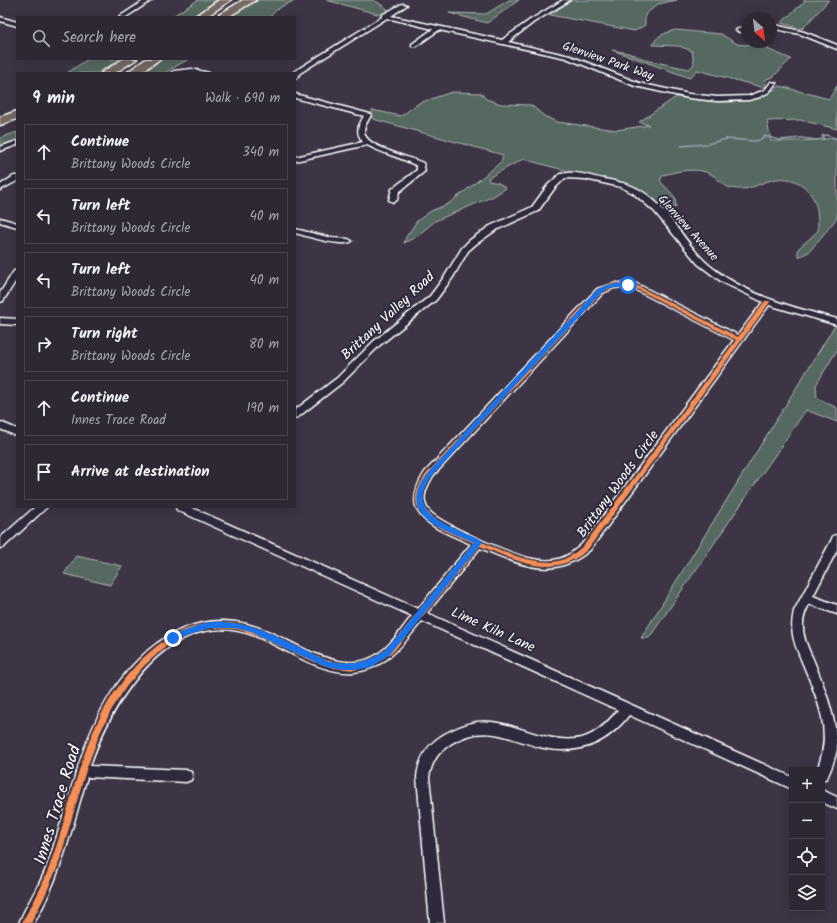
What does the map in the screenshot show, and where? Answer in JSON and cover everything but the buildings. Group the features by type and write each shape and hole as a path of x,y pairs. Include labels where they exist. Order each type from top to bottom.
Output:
{"highway":[{"path":"201,16 226,0"},
{"path":"222,16 251,0"},
{"path":"109,72 129,60"},
{"path":"134,72 152,60"},
{"path":"0,121 16,115"},
{"path":"0,132 16,126"}],"street":[{"path":"124,16 149,0"},
{"path":"502,43 532,20 567,0"},
{"path":"296,76 302,69 384,16 404,5"},
{"path":"0,14 16,18"},
{"name":"Glenview Park Way","path":"384,16 568,57 637,85 689,96 717,99 741,99 758,96 767,91 773,83"},
{"path":"0,19 16,24"},
{"path":"777,27 802,33 837,47"},
{"path":"414,45 437,29"},
{"path":"184,72 200,72"},
{"path":"296,96 368,115 361,125 360,131 361,136 368,143 417,163 421,167 421,171 395,191 393,200"},
{"path":"0,149 16,143"},
{"path":"296,159 368,143"},
{"name":"Glenview Avenue","path":"565,176 576,175 618,184 636,191 657,210 676,235 700,262 710,270 767,302 800,313 837,322"},
{"name":"Brittany Valley Road","path":"296,414 340,380 377,343 433,298 449,278 465,250 473,242 492,228 535,209 551,187 565,176"},
{"path":"0,188 16,179"},
{"path":"0,220 16,225"},
{"path":"296,231 332,240 348,241"},
{"path":"0,299 16,274"},
{"path":"0,281 11,282"},
{"name":"Brittany Woods Circle","path":"738,339 634,286 616,285 607,287 600,291 434,468 422,484 419,497 423,510 429,518 438,524 478,543 520,560 538,564 561,563 573,558 582,552 613,512 738,339 767,302"},
{"path":"0,321 16,322"},
{"path":"0,425 16,433"},
{"path":"0,544 41,508"},
{"name":"Lime Kiln Lane","path":"185,508 789,782"},
{"path":"824,767 831,744 832,715 798,636 798,617 802,605 837,539"},
{"path":"419,615 478,543"},
{"path":"807,598 837,610"},
{"name":"Innes Trace Road","path":"26,923 40,900 54,867 92,742 106,713 122,688 150,655 178,635 196,628 210,625 235,626 252,630 328,665 356,667 376,661 387,653 419,615"},
{"path":"437,923 423,777 428,756 432,750 448,737 468,727 487,727 508,731 556,745 584,743 601,735 612,727 627,708"},
{"path":"82,771 186,776"},
{"path":"825,797 837,803"}],"green space":[{"path":"198,0 219,0 193,16 173,16"},
{"path":"260,0 299,0 283,6 271,16 228,16 239,9"},
{"path":"326,0 374,0 389,10 381,15"},
{"path":"509,0 519,0 487,23 449,13 486,14"},
{"path":"572,0 677,0 658,4 645,15 645,25 635,31 550,15"},
{"path":"803,0 829,0 802,29 781,23 805,1"},
{"path":"675,30 721,34 737,44 741,44 741,48 768,48 791,59 773,77 766,79 765,88 697,70 690,78 612,50 628,53 650,61 689,69 694,64 692,51 679,46 653,45 656,39 665,33"},
{"path":"86,60 119,60 99,72 68,72"},
{"path":"162,60 187,60 166,72 144,72"},
{"path":"780,86 829,99 837,86 837,129 800,120 767,121 771,141 802,141 837,138 837,218 809,252 798,257 798,249 818,231 818,220 815,202 811,195 807,189 795,181 788,179 772,180 752,187 737,189 727,186 714,176 702,171 689,170 669,173 663,175 660,181 675,197 676,207 661,211 629,185 523,159 488,178 489,181 499,183 506,188 494,196 435,221 416,237 404,243 406,237 417,221 431,211 448,204 469,188 501,162 503,155 373,119 372,110 401,116 419,103 452,92 481,93 486,99 501,104 531,105 544,116 557,122 617,130 649,125 639,122 676,97 717,102 742,101 755,98"},
{"path":"16,132 16,141 0,147 0,138"},
{"path":"834,327 837,327 837,350 816,385 817,398 837,408 837,422 806,410 649,638 641,638"},
{"path":"76,556 122,566 110,585 64,574"}],"waterway":[{"path":"681,146 707,144 726,139 755,141 760,140 764,136 780,140 801,138 817,140 824,139 822,136 826,135 837,139"}],"cycle path":[{"path":"738,339 634,286 617,285 600,291 429,474 419,495 422,508 425,513 438,524 528,562 552,564 564,562 575,556 586,547 767,302"},
{"path":"26,923 42,895 54,866 82,770 96,733 124,685 142,664 162,646 184,632 209,625 236,626 256,632 334,666 354,667 373,662 392,649 478,543"}],"route":[{"path":"173,638 196,628 210,625 227,625 245,627 328,665 349,668 356,667 370,664 382,657 392,649 478,543 438,524 429,518 423,510 420,502 419,497 422,484 429,474 600,291 607,287 616,285 628,285"}]}
